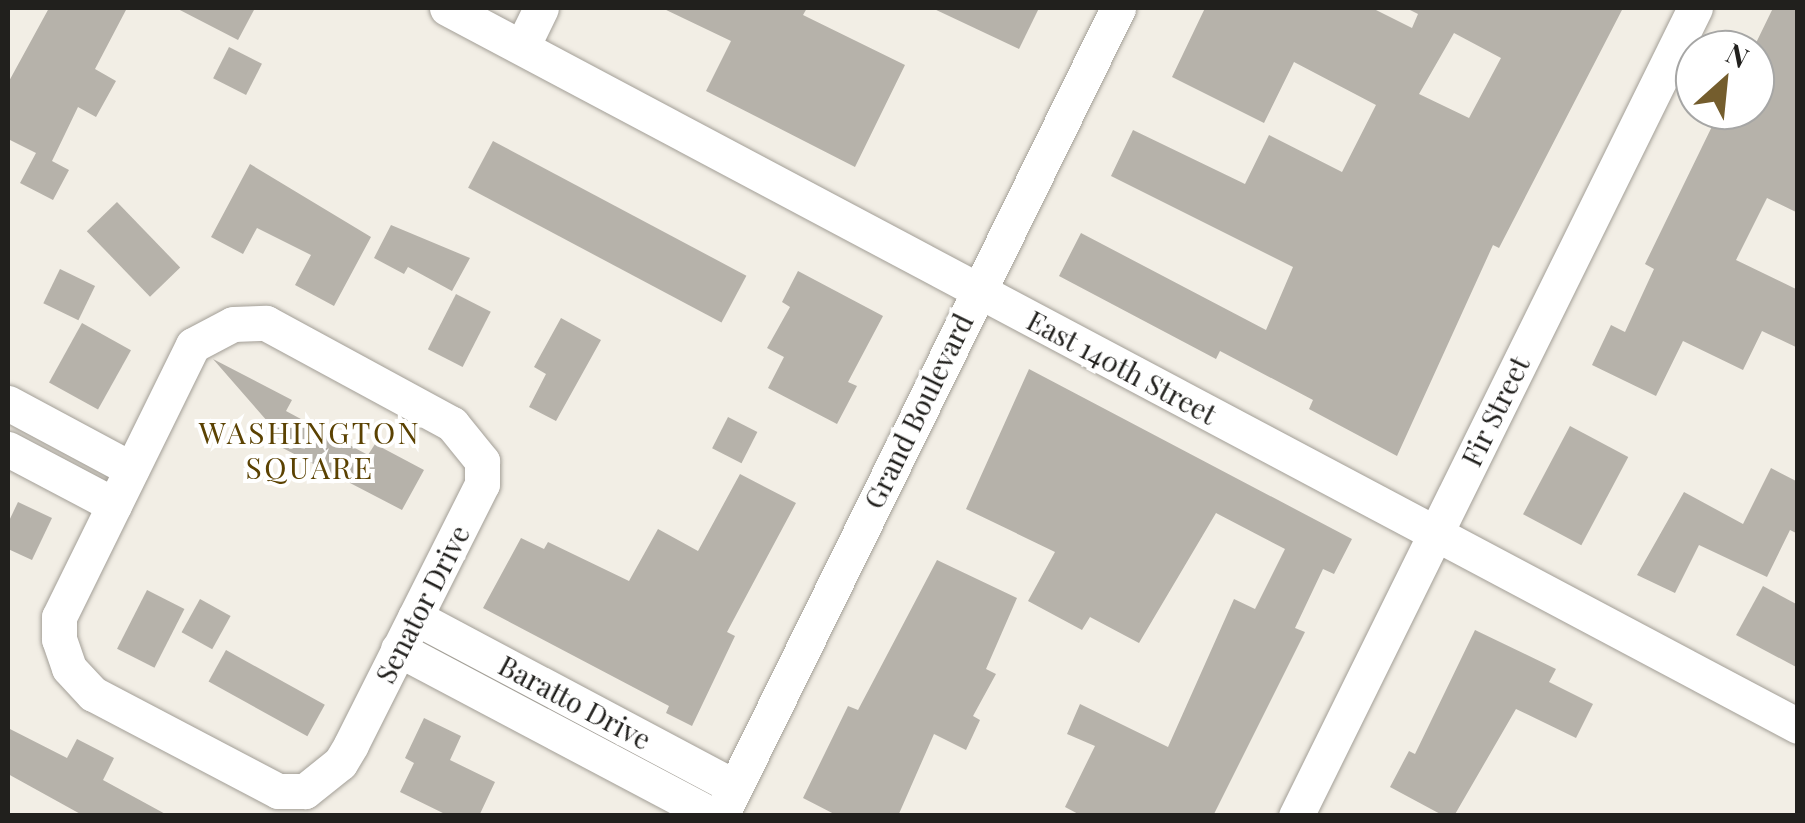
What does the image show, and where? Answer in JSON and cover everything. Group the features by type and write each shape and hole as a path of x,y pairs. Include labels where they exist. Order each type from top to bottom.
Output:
{"street":[{"name":"East 140th Street","path":"448,8 1798,726"},
{"path":"522,47 542,8"},
{"name":"Grand Boulevard","path":"728,801 1118,8"},
{"name":"Fir Street","path":"1296,816 1695,8"},
{"name":"Senator Drive","path":"266,323 452,424 482,461 482,484 340,764 305,792 278,790 94,694 68,668 59,617 132,469 193,345 233,324 266,323"},
{"path":"8,403 132,469"},
{"path":"8,448 114,505"},
{"name":"Baratto Drive","path":"415,617 728,801"},
{"name":"Baratto Drive","path":"398,649 713,816"}],"building":[{"path":"49,8 127,8 95,69 116,81 96,117 78,107 52,161 69,170 53,200 20,183 36,153 8,139 8,83"},
{"path":"176,8 255,8 238,40"},
{"path":"662,8 807,8 803,15 905,65 855,167 706,91 731,41"},
{"path":"932,8 1039,8 1019,49"},
{"path":"1205,8 1372,8 1412,28 1418,14 1406,8 1623,8 1499,248 1493,245 1397,456 1309,409 1313,400 1220,351 1216,359 1059,276 1081,233 1266,330 1293,267 1111,176 1133,130 1245,184 1269,135 1342,172 1376,105 1294,62 1264,123 1172,77","holes":["1454,33 1501,58 1469,118 1419,94"]},
{"path":"1773,8 1798,8 1798,213 1767,198 1736,260 1798,290 1798,348 1762,331 1743,370 1683,341 1656,396 1592,365 1611,325 1625,332 1654,269 1645,264 1710,130 1775,130 1775,30 1762,30"},
{"path":"229,47 262,64 246,95 213,78"},
{"path":"493,141 746,276 722,323 468,188"},
{"path":"250,164 371,237 334,306 295,285 311,255 257,228 243,254 211,237"},
{"path":"117,202 180,267 150,297 87,231"},
{"path":"391,225 470,258 452,291 408,267 404,274 374,258"},
{"path":"60,269 95,286 78,320 43,303"},
{"path":"798,271 883,316 848,382 857,386 837,424 768,388 784,357 767,348 790,307 782,302"},
{"path":"456,294 491,312 463,367 428,349"},
{"path":"561,318 601,340 556,421 529,407 546,374 534,367"},
{"path":"82,323 131,350 98,410 49,382"},
{"path":"213,359 292,400 286,411 368,455 375,444 424,470 402,510 275,444 281,437"},
{"path":"1029,369 1352,539 1334,574 1323,569 1295,628 1305,632 1213,816 1082,816 1065,807 1095,746 1067,734 1080,704 1168,747 1234,599 1255,609 1285,549 1216,513 1139,643 1090,617 1082,630 1028,601 1055,552 966,509"},
{"path":"728,417 757,432 742,463 712,448"},
{"path":"1570,426 1628,457 1581,545 1523,514"},
{"path":"1771,468 1798,482 1798,534 1790,530 1767,577 1699,545 1675,593 1637,575 1684,492 1743,524"},
{"path":"740,474 796,503 727,632 735,636 692,726 666,713 669,706 483,608 521,538 544,549 548,542 629,581 658,529 698,551"},
{"path":"18,502 52,518 32,560 8,549 8,523"},
{"path":"937,560 1017,598 986,669 996,674 973,716 980,720 966,750 934,734 898,816 838,816 803,798 848,706 858,710"},
{"path":"1763,586 1798,605 1798,668 1736,635"},
{"path":"147,590 184,609 154,668 117,649"},
{"path":"200,599 231,616 212,649 182,632"},
{"path":"1475,630 1556,669 1549,682 1593,704 1576,738 1516,709 1454,816 1444,816 1390,787 1409,751 1415,754"},
{"path":"226,650 325,705 307,736 209,681"},
{"path":"424,718 461,736 450,760 495,782 479,816 449,816 400,792 414,763 405,758"},
{"path":"8,728 67,758 77,739 114,758 103,780 169,816 84,816 8,774"}],"district":[{"name":"WASHINGTON SQUARE","path":"310,449"}]}
